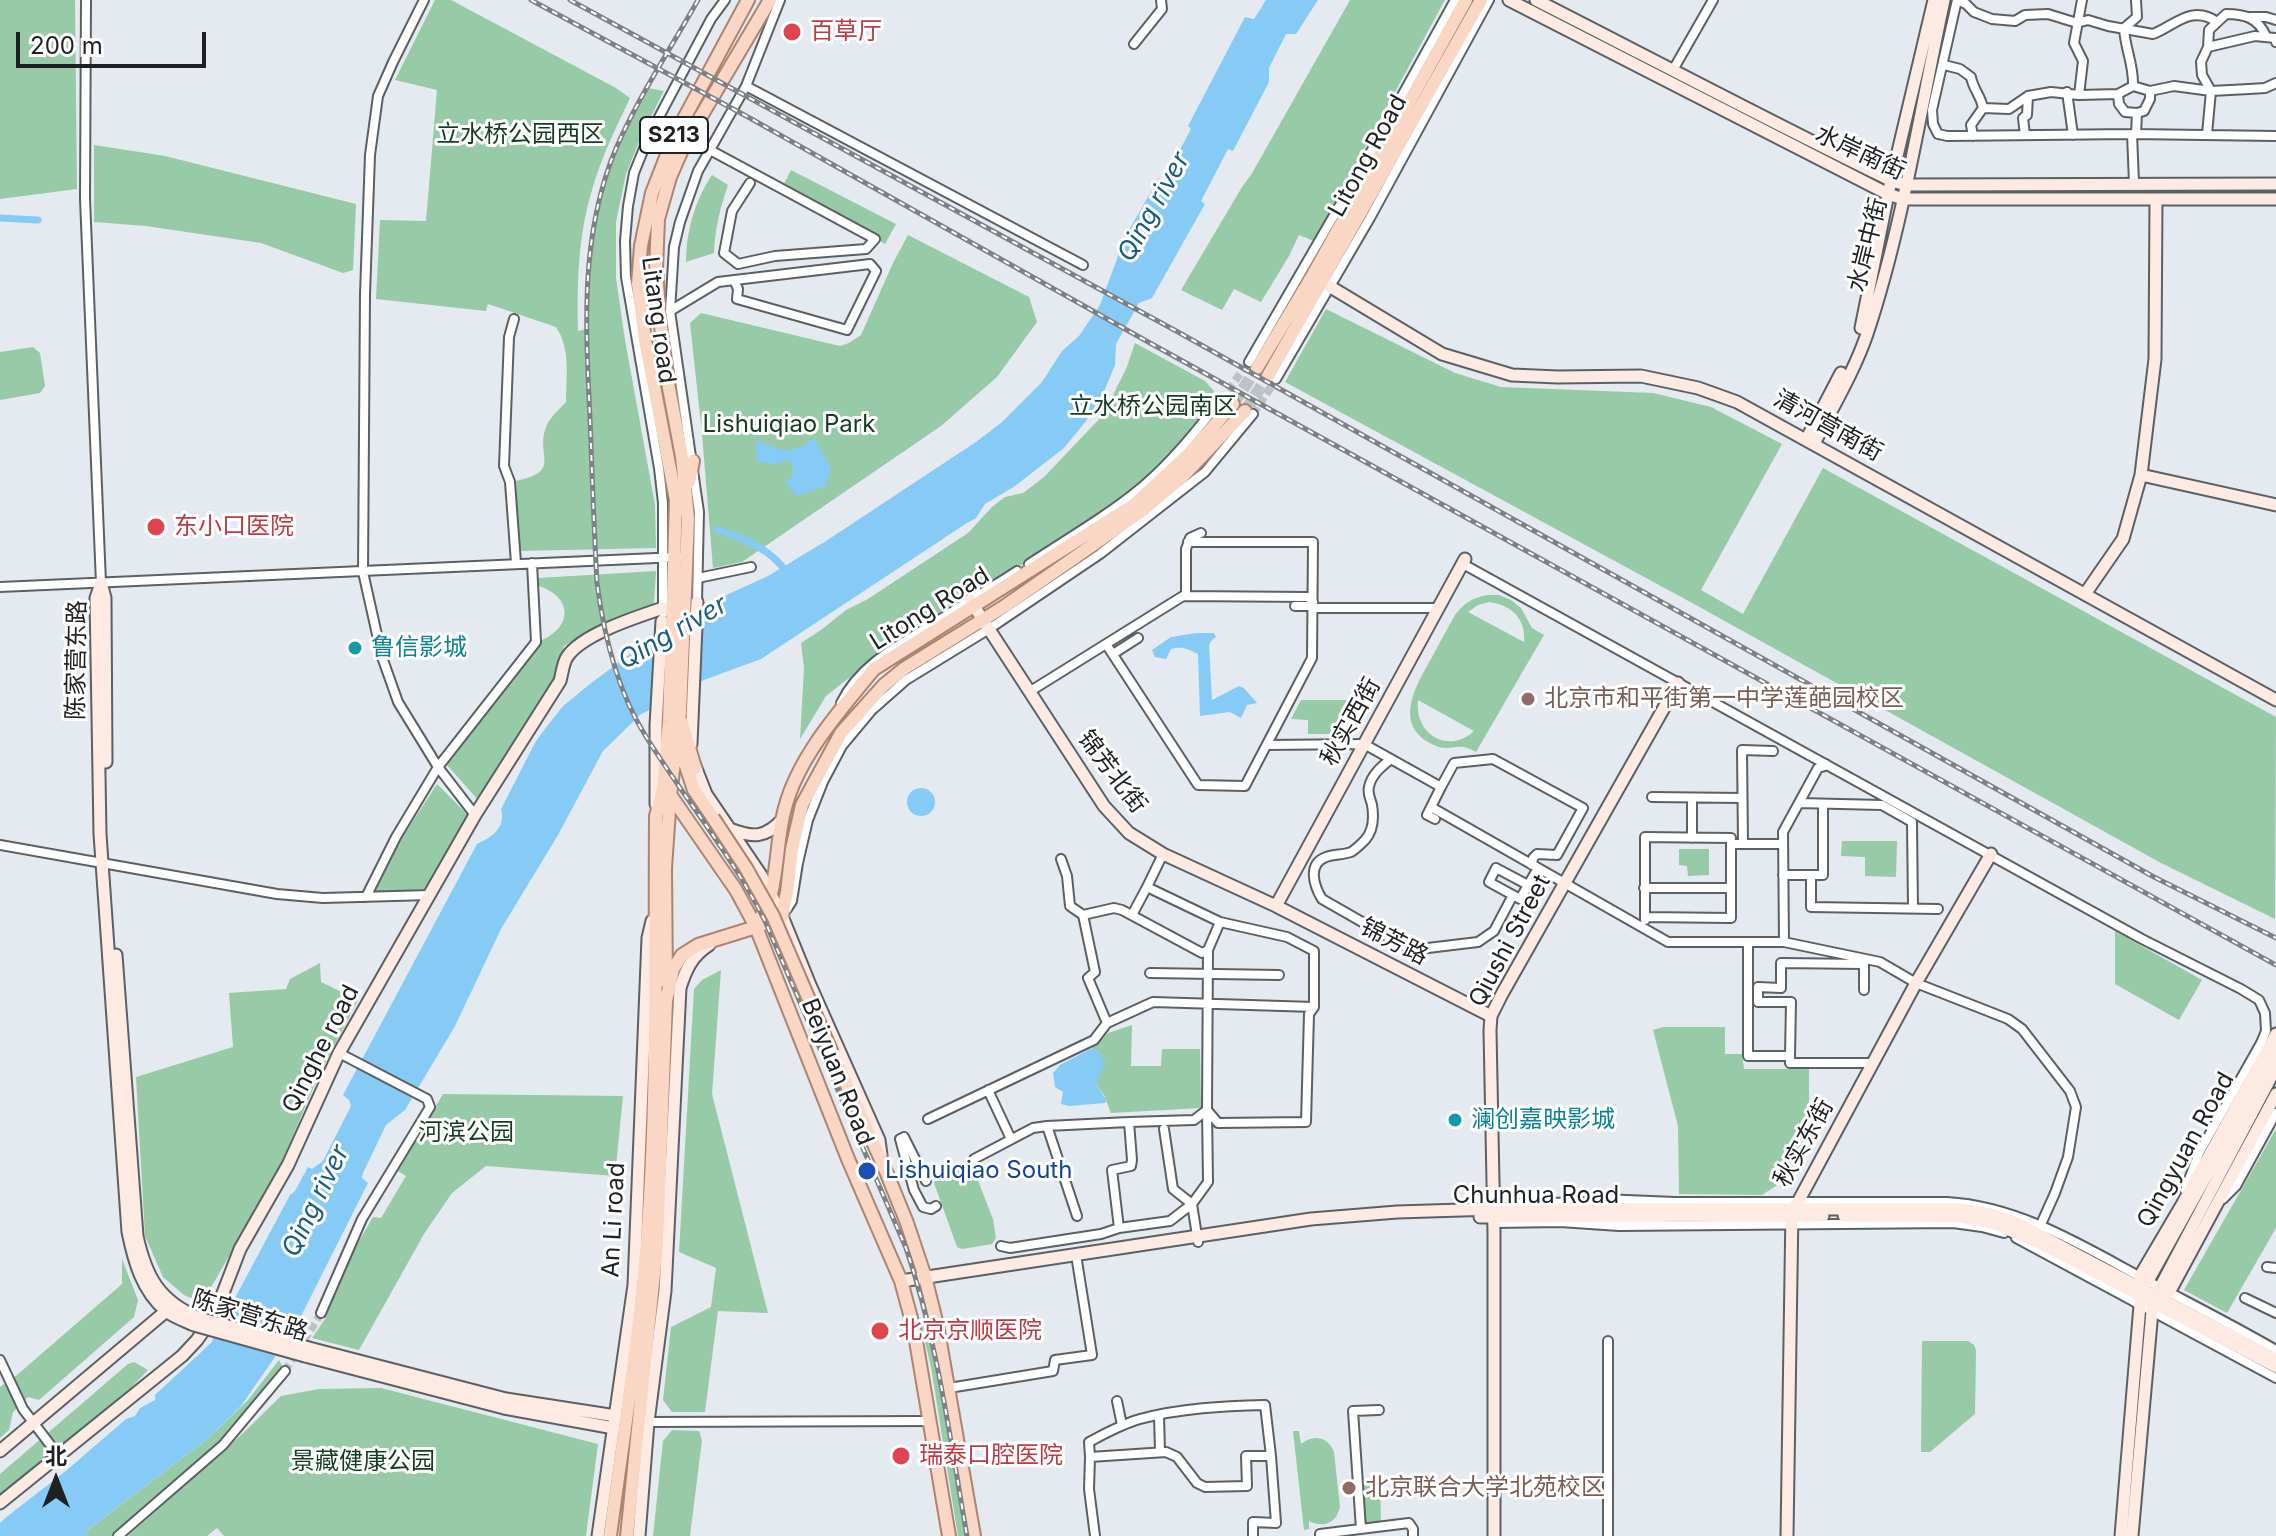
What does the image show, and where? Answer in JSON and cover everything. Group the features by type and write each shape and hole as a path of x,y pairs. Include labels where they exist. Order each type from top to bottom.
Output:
{"main road":[{"name":"Litang road","path":"676,611 675,490 645,340 638,284 641,246 647,212 674,137 748,0"},
{"name":"Litang road","path":"676,557 687,493 656,269 658,219 670,177 684,145 770,0"},
{"name":"Litong Road","path":"1262,371 1466,0"},
{"name":"Litong Road","path":"1262,371 1425,100 1481,0"},
{"path":"1425,100 1439,91"},
{"path":"1380,155 1383,129"},
{"path":"635,329 638,284"},
{"path":"664,310 674,345"},
{"name":"Litong Road","path":"782,916 802,805 841,733 884,685 905,668 986,625 1143,510 1181,478 1238,407"},
{"name":"Litong Road","path":"756,927 771,895 785,806 802,767 833,719 874,669 972,604 1135,504 1238,407"},
{"path":"653,436 666,451"},
{"path":"687,493 693,461"},
{"path":"1154,512 1167,490"},
{"path":"663,723 676,611"},
{"name":"An Li road","path":"627,1536 657,1244 666,1001 666,792 673,737 686,712 676,611"},
{"path":"884,685 905,682"},
{"path":"686,712 695,768"},
{"name":"An Li road","path":"663,723 673,737"},
{"path":"656,767 673,737"},
{"name":"Beiyuan Road","path":"673,737 689,778 773,916 883,1164 915,1246 934,1311 974,1536"},
{"name":"An Li road","path":"610,1536 647,1239 653,1121 656,816 666,792"},
{"name":"Beiyuan Road","path":"666,792 736,890 756,927 902,1284 911,1316 949,1536"},
{"name":"An Li road","path":"666,1001 673,969 682,955 698,945 782,916"},
{"path":"890,1255 915,1246"},
{"path":"911,1316 934,1311"}],"street":[{"path":"86,0 85,199 101,583"},
{"path":"424,0 378,96 370,155 365,294 363,572 382,657 398,702 438,767 475,815"},
{"name":"Litang road","path":"676,611 676,557 663,503 626,277 625,241 634,173 649,136 711,19 725,0"},
{"name":"Litang road","path":"664,310 680,222 698,171 746,86 780,0"},
{"path":"1134,44 1162,9 1161,0"},
{"path":"1262,371 1383,129 1455,0"},
{"path":"1262,371 1329,286 1370,218 1489,0"},
{"name":"水岸南街","path":"1509,0 1903,199 2276,199"},
{"name":"水岸南街","path":"1536,0 1772,123 1906,185 2276,184"},
{"path":"1673,70 1713,0"},
{"name":"水岸中街","path":"1810,442 1860,332 1888,194 1934,0"},
{"name":"水岸中街","path":"1810,442 1867,334 1903,199 1944,0"},
{"path":"2217,22 2210,17 2194,15 2153,34 2088,20 2077,23 2048,14 2025,15 2015,21 1992,19 1974,12 1957,0 1932,110 1933,124 1938,134 1947,136 2276,136"},
{"path":"2079,95 2083,61 2074,43 2082,0"},
{"path":"2124,28 2137,17 2136,0"},
{"path":"2207,134 2211,91 2202,75 2201,62 2208,47 2209,30 2226,14 2242,14 2273,38"},
{"path":"2249,17 2276,20"},
{"path":"2124,28 2125,47 2133,70 2133,86"},
{"path":"2208,47 2255,36 2273,38"},
{"path":"1944,65 1960,69 1971,77 1973,87 1980,96 1983,108 1971,125 1973,136"},
{"path":"1983,108 2009,109 2028,96 2051,92 2118,94 2133,86 2150,91 2174,86 2211,91 2265,88 2276,83"},
{"path":"746,86 1083,265"},
{"path":"2118,94 2119,104 2125,112 2137,113 2144,111 2150,91"},
{"path":"2067,92 2073,135"},
{"path":"2025,135 2023,118 2027,115 2028,96"},
{"path":"2134,183 2137,113"},
{"path":"710,150 875,239 866,249 775,256 738,264 724,253 732,211 750,183"},
{"path":"2085,594 2123,539 2141,475 2155,359 2156,199"},
{"path":"664,310 718,282 734,280 870,264 876,271 847,330 737,299 738,289 734,280"},
{"name":"清河营南街","path":"1329,286 1442,354 1512,375 1641,376 1679,383 1737,402 2276,700"},
{"path":"514,319 509,337 504,466 510,482 516,563"},
{"name":"Litang road","path":"674,345 699,512 698,578 676,611"},
{"path":"782,916 792,901 808,820 842,746 872,710 905,682 986,625 1100,554 1205,472 1238,407"},
{"path":"2141,475 2276,505"},
{"path":"1186,596 1186,549 1195,534 1201,533"},
{"path":"1106,644 1198,785 1245,786 1312,658 1313,542 1188,542"},
{"path":"0,587 676,557"},
{"path":"1464,561 1678,683 2142,939 2259,1000 2265,1013 2266,1031 2199,1153 2182,1197 2180,1224"},
{"name":"秋实西街","path":"1276,906 1464,561"},
{"path":"366,897 396,837 438,767 536,642 532,563"},
{"path":"698,578 751,567"},
{"name":"陈家营东路","path":"101,583 105,598 106,864 128,1232 137,1269 148,1291 196,1322 307,1352 615,1422"},
{"path":"1308,584 1312,603"},
{"path":"1029,692 1186,596 1438,608"},
{"path":"1295,606 1312,603"},
{"name":"锦芳北街","path":"972,604 1104,806 1129,833 1163,854 1276,906"},
{"name":"Qinghe road","path":"0,1503 182,1356 197,1340 221,1303 240,1249 288,1165 339,1053 475,815 545,708 560,681 566,658 580,645 609,628 676,611"},
{"path":"1113,654 1138,638"},
{"name":"Qiushi Street","path":"1494,1536 1491,1016 1678,683"},
{"name":"An Li road","path":"656,816 656,767 663,723"},
{"path":"1267,745 1364,744 1441,787"},
{"path":"1743,841 1742,750 1773,751"},
{"path":"1391,759 1379,769 1369,784 1373,823 1367,838 1353,851 1324,857 1316,865 1313,876 1315,888 1322,899 1411,950 1478,942 1494,931 1513,895"},
{"path":"1435,819 1427,815 1454,763 1493,759 1583,808 1557,855 1537,854 1533,858 1528,885 1520,899 1489,882 1496,868 1528,885"},
{"path":"1784,942 1783,832 1818,768 1826,764"},
{"name":"Beiyuan Road","path":"695,768 706,794 761,875 782,916 879,1140 883,1164"},
{"path":"1652,797 1742,798"},
{"path":"1692,798 1692,838"},
{"path":"1799,803 1882,805 1912,822 1913,908"},
{"path":"1783,875 1823,875 1823,804"},
{"path":"1431,807 1532,869 1565,882 1668,942 1784,942 1864,961"},
{"path":"730,829 750,836 759,835 771,832 782,820"},
{"path":"1645,928 1645,837 1783,844"},
{"path":"1645,917 1731,918 1731,841"},
{"path":"0,845 277,894 323,898 430,895"},
{"path":"1132,915 1163,854"},
{"name":"秋实东街","path":"1787,1536 1793,1213 1916,983 1991,854"},
{"path":"1061,859 1067,876 1070,906 1083,915 1095,972 1088,978 1107,1023"},
{"path":"1811,875 1811,907 1938,909"},
{"path":"1147,887 1220,922 1287,937 1314,951 1314,1007 1309,1014 1306,1122 1218,1123 1207,1110"},
{"path":"1644,888 1731,888"},
{"name":"An Li road","path":"598,1536 634,1285 648,938 656,905"},
{"name":"锦芳路","path":"1276,906 1491,1016"},
{"path":"1083,915 1114,908 1202,953 1208,950"},
{"path":"1001,1246 1010,1248 1170,1221 1192,1204 1208,1182 1208,950 1220,922"},
{"name":"An Li road","path":"639,1536 648,1422 665,1291 680,988 686,968 698,952 715,941"},
{"path":"1748,942 1748,1056 1790,1056"},
{"path":"1864,961 1864,990"},
{"path":"1873,1063 1790,1063 1791,1002 1758,1002 1758,987 1781,988 1781,963 1880,962 1916,983 2008,1019 2022,1029 2070,1091 2076,1107 2068,1157 2039,1229"},
{"path":"1150,973 1279,975"},
{"path":"928,1119 1094,1040 1107,1023 1153,1002 1314,1007"},
{"name":"Qingyuan Road","path":"2121,1536 2150,1293 2183,1203 2276,1034"},
{"name":"Qingyuan Road","path":"2132,1536 2150,1293 2180,1224 2276,1051"},
{"path":"321,1313 362,1219 430,1107 427,1099 339,1053"},
{"name":"Qingyuan Road","path":"2150,1293 2185,1237 2276,1068"},
{"path":"988,1090 1011,1139"},
{"name":"Qingyuan Road","path":"2150,1293 2214,1208 2276,1094"},
{"path":"974,1159 1033,1128 1194,1120 1207,1110"},
{"path":"2185,1237 2236,1186 2276,1113"},
{"path":"1164,1129 1174,1120"},
{"path":"1155,1121 1164,1129 1173,1189 1192,1204 1198,1239"},
{"path":"1119,1228 1112,1170 1131,1166 1129,1122"},
{"path":"1047,1126 1077,1216"},
{"path":"926,1181 904,1137 900,1139 914,1190 923,1207 931,1209 936,1206"},
{"path":"1494,1213 1602,1199 1793,1213"},
{"name":"Chunhua Road","path":"902,1284 1344,1216 1966,1209 2039,1229 2150,1293"},
{"name":"Chunhua Road","path":"1793,1213 1960,1217 1985,1221 2003,1226 2150,1293"},
{"name":"Chunhua Road","path":"926,1280 1077,1261 1198,1239"},
{"path":"949,1388 1053,1371 1055,1360 1092,1355 1077,1261"},
{"path":"2150,1293 2276,1350"},
{"path":"2150,1293 2276,1359"},
{"path":"2150,1293 2276,1367"},
{"path":"2150,1293 2276,1378"},
{"path":"2245,1298 2276,1313"},
{"path":"0,1451 170,1308"},
{"path":"1608,1341 1608,1536"},
{"path":"0,1360 17,1399 58,1455"},
{"path":"118,1536 223,1445 285,1371"},
{"path":"1117,1401 1122,1425"},
{"path":"1095,1536 1089,1489 1089,1442 1122,1425 1159,1415 1265,1405 1276,1523 1253,1522 1253,1536"},
{"path":"1361,1529 1353,1411 1379,1410"},
{"path":"1159,1415 1160,1452"},
{"path":"648,1422 930,1421"},
{"path":"1090,1457 1166,1452 1177,1457 1197,1483 1205,1487 1247,1486 1246,1456 1271,1456"},
{"path":"1320,1536 1409,1523 1413,1536"}],"green space":[{"path":"0,0 75,0 77,189 0,199"},
{"name":"立水桥公园西区","path":"435,0 451,0 630,98 604,155 587,207 579,260 578,331 586,329 592,243 599,201 612,160 648,88 664,91 626,174 616,222 616,278 655,505 656,548 519,551 516,481 530,477 543,467 546,427 566,402 566,354 556,327 488,304 486,311 376,299 380,220 426,221 437,90 395,80"},
{"path":"1350,0 1445,0 1314,241 1299,235 1261,302 1234,289 1222,310 1181,290 1251,175"},
{"path":"94,145 165,156 356,204 353,270 343,273 261,243 146,226 94,222"},
{"path":"791,170 896,224 885,244 783,186"},
{"path":"712,175 728,185 718,219 714,253 686,262 693,217"},
{"name":"Lishuiqiao Park","path":"908,235 1029,297 1037,322 997,377 941,426 742,562 713,568 690,323 701,313 840,346 849,343 861,335"},
{"path":"1326,309 1455,373 1501,387 1653,393 1711,407 1782,444 1701,590 1743,614 1823,468 2276,717 2275,919 2161,863 1285,382"},
{"name":"立水桥公园南区","path":"1135,343 1205,381 1214,391 1202,414 1163,461 1118,501 1036,557 992,581 873,659 826,696 800,739 804,668 801,643 846,610 868,599 968,533 1005,497 1023,493 1044,477 1103,415"},
{"path":"33,347 40,353 45,386 40,393 0,400 0,352"},
{"path":"656,571 654,604 591,630 564,646 555,679 507,752 480,802 446,764 542,640 552,634 563,620 563,604 550,591 539,586 538,578"},
{"path":"1499,595 1511,600 1521,608 1532,628 1544,635 1476,752 1464,747 1438,747 1421,737 1414,727 1410,717 1414,694 1455,615 1469,602 1482,596","holes":["1489,602 1504,606 1516,614 1523,626 1524,642 1468,612","1418,700 1474,731 1454,741 1435,737 1421,723"]},
{"path":"1301,700 1362,700 1351,719 1344,719 1338,734 1308,734 1308,720 1291,719"},
{"path":"437,784 470,817 430,889 375,892 400,841"},
{"path":"1842,841 1897,841 1896,877 1865,876 1865,857 1841,856"},
{"path":"1679,849 1709,849 1709,875 1688,876 1687,866 1679,865"},
{"path":"2115,931 2202,980 2179,1020 2115,984"},
{"path":"320,963 321,982 358,1000 318,1077 277,1173 202,1303 184,1295 163,1277 145,1236 136,1077 233,1047 229,993 286,989 290,979"},
{"path":"721,970 712,1094 768,1313 718,1311 705,1412 672,1412 663,1400 671,1327 711,1307 716,1268 679,1252 694,989 702,980"},
{"path":"1132,1025 1131,1066 1161,1066 1162,1049 1200,1049 1201,1108 1111,1113 1096,1084 1099,1052 1092,1048 1108,1033"},
{"path":"1663,1027 1725,1027 1725,1054 1742,1054 1744,1069 1809,1069 1809,1141 1791,1176 1762,1195 1679,1194 1678,1126 1653,1030"},
{"name":"河滨公园","path":"443,1094 623,1096 615,1176 486,1166 452,1193 424,1234 359,1350 312,1338 325,1319 347,1262 373,1217 381,1218 406,1176 398,1171"},
{"path":"2276,1129 2276,1228 2227,1313 2184,1290"},
{"path":"963,1167 975,1173 993,1219 996,1238 992,1244 962,1249 957,1247 934,1183"},
{"path":"122,1259 138,1300 134,1317 39,1400 28,1397 13,1412 9,1430 0,1438 0,1387 122,1284"},
{"path":"925,1316 930,1318 970,1536 958,1536 931,1367 920,1320"},
{"path":"1922,1341 1968,1341 1976,1350 1975,1414 1930,1452 1921,1452"},
{"path":"279,1360 285,1371 242,1425 118,1536 87,1536 85,1532 210,1437 248,1400"},
{"path":"134,1362 148,1370 127,1392 0,1499 0,1474"},
{"name":"景藏健康公园","path":"381,1388 598,1444 586,1536 224,1536 217,1528 207,1536 128,1536 281,1396 319,1389"},
{"path":"672,1430 699,1431 702,1440 690,1536 653,1536 663,1441"},
{"path":"1293,1431 1299,1431 1301,1444 1320,1438 1334,1452 1338,1513 1328,1523 1309,1521 1309,1529 1304,1530"},
{"path":"1362,1479 1380,1479 1381,1523 1363,1525"}],"water":[{"name":"Qing river","path":"1266,0 1318,0 1296,34 1286,34 1269,68 1269,82 1233,151 1228,149 1201,201 1205,204 1152,298 1139,303 1116,344 1115,365 1105,389 1086,421 1064,448 1015,486 985,504 976,518 761,659 704,680 640,715 603,751 558,835 501,929 455,1026 405,1110 386,1125 363,1173 362,1178 368,1183 295,1328 241,1406 210,1437 86,1531 87,1536 0,1536 0,1523 126,1419 135,1416 140,1408 155,1400 155,1395 211,1343 290,1195 308,1167 312,1169 323,1161 351,1106 343,1095 477,844 500,827 501,809 536,741 563,706 630,654 722,597 768,576 826,541 976,442 1002,422 1042,382 1062,351 1079,336 1100,305 1125,237 1159,178 1164,180 1191,129 1188,126 1245,17 1254,19"},
{"path":"814,437 831,468 826,486 796,496 785,481 791,479 793,469 790,460 775,464 757,462 756,440 792,450"},
{"path":"1214,633 1216,637 1209,645 1212,700 1239,686 1257,703 1247,705 1241,718 1230,712 1200,716 1198,654 1178,648 1171,649 1166,659 1155,657 1152,650 1171,637"},
{"path":"921,788 931,792 935,802 931,812 921,816 911,812 907,802 911,792"},
{"path":"1092,1048 1099,1052 1105,1063 1096,1084 1107,1101 1069,1106 1061,1104 1063,1092 1055,1087 1053,1073 1060,1065"}],"waterway":[{"path":"0,218 38,220"},
{"path":"717,530 756,546 774,558 788,574"}],"tunnel":[{"path":"1221,400 1249,362"},
{"path":"1233,404 1257,368"},
{"path":"1245,411 1268,376"},
{"path":"1253,414 1276,379"},
{"path":"285,1371 321,1313"}],"railway":[{"path":"531,0 748,117 1150,343 2276,965"},
{"path":"570,0 1178,332 2154,877 2276,938"},
{"path":"698,0 619,141 601,193 594,225 587,288 587,353 600,603 613,662 635,718 738,873 765,921 906,1248 935,1355 967,1536"}],"place":[{"name":"百草厅","path":"792,32"},
{"name":"东小口医院","path":"156,527"},
{"name":"鲁信影城","path":"355,648"},
{"name":"北京市和平街第一中学莲葩园校区","path":"1528,699"},
{"name":"澜创嘉映影城","path":"1455,1120"},
{"name":"Lishuiqiao South","path":"867,1171"},
{"name":"北京京顺医院","path":"880,1331"},
{"name":"瑞泰口腔医院","path":"901,1456"},
{"name":"北京联合大学北苑校区","path":"1349,1488"}]}
